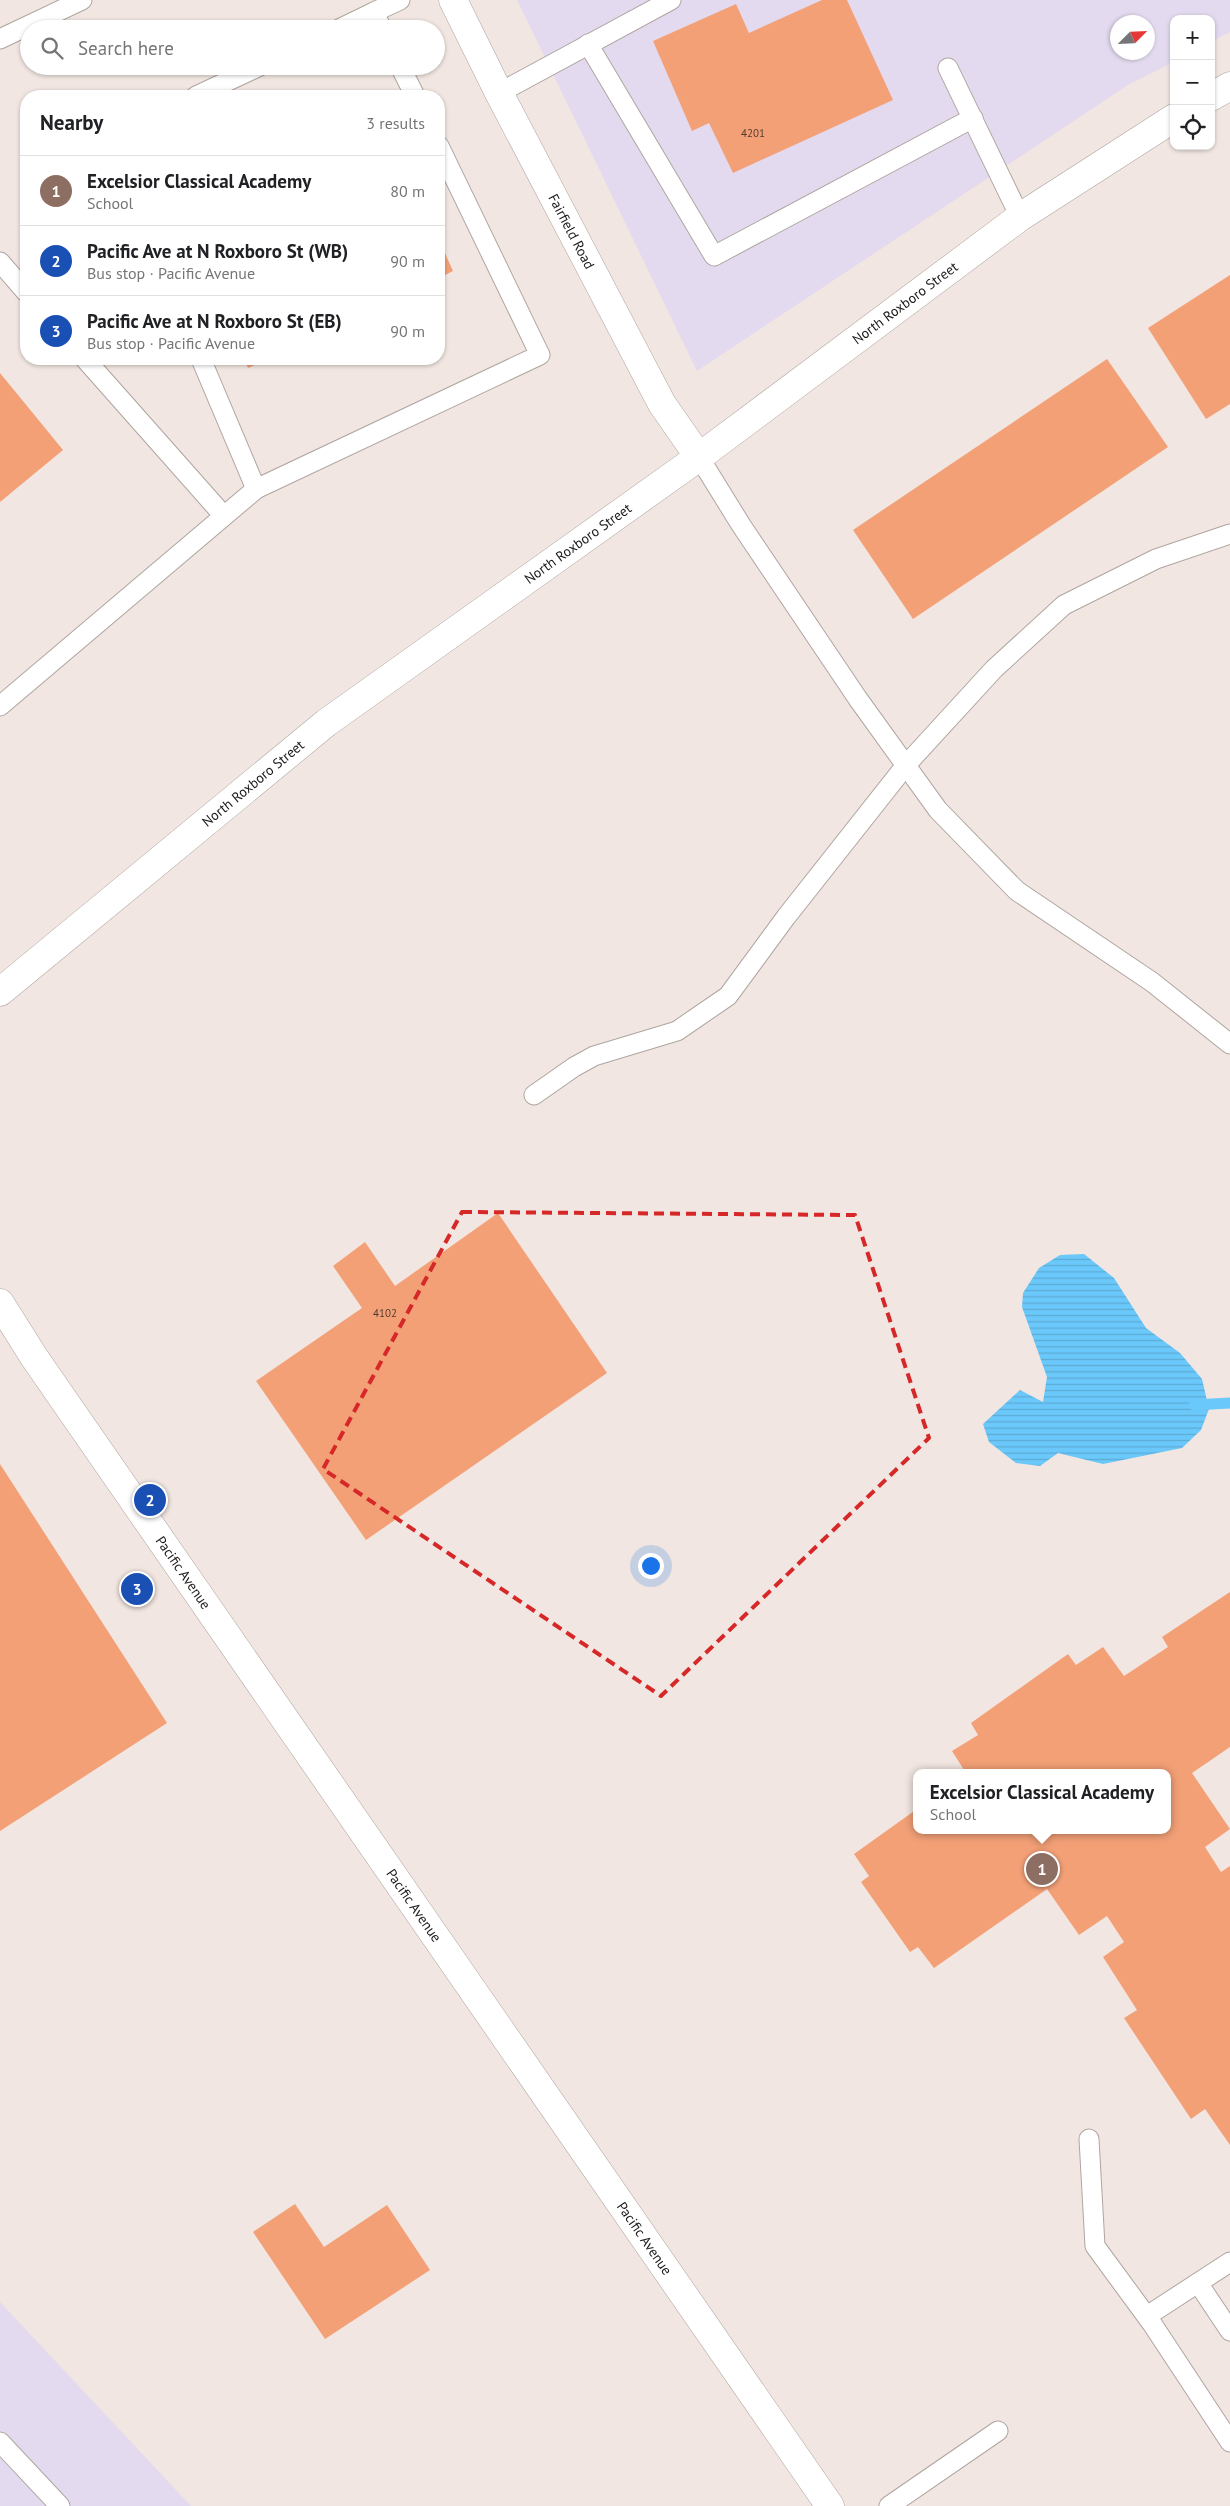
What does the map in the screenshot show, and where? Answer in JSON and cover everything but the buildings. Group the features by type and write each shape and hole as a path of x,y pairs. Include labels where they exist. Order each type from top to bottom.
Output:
{"street":[{"name":"Fairfield Road","path":"453,0 499,93 662,404 699,457"},
{"path":"1215,95 1230,86"},
{"name":"North Roxboro Street","path":"1,994 326,723 699,457 1020,217 1170,121"},
{"name":"Pacific Avenue","path":"0,1303 34,1357 830,2506"}],"lane":[{"path":"40,20 82,0"},
{"path":"378,20 400,0"},
{"path":"499,93 671,0"},
{"path":"0,39 20,29"},
{"path":"588,44 714,256 973,118"},
{"path":"948,68 1020,217"},
{"path":"209,90 241,75"},
{"path":"404,75 412,90"},
{"path":"0,706 256,488 540,355 445,158"},
{"path":"0,262 20,285"},
{"path":"91,365 224,516"},
{"path":"204,365 256,488"},
{"path":"699,457 741,525 858,699 938,810 1018,891 1152,982 1230,1044"},
{"path":"534,1095 574,1067 594,1056 677,1031 728,996 786,917 906,765 994,669 1064,605 1156,559 1230,534"},
{"path":"1090,2139 1095,2246 1227,2431"},
{"path":"1150,2321 1147,2316 1230,2262"},
{"path":"1198,2283 1230,2331"},
{"path":"889,2506 998,2431"},
{"path":"0,2442 60,2506"}],"highlighted area":[{"path":"462,1212 855,1215 929,1438 661,1696 323,1469"}],"shaded area":[{"path":"517,0 1230,0 1230,32 1215,40 1215,15 1170,15 1170,64 1128,85 697,371"},
{"path":"0,2302 191,2506 0,2506"}],"water":[{"path":"1084,1254 1114,1278 1146,1328 1180,1353 1202,1379 1209,1409 1201,1430 1182,1448 1103,1464 1058,1453 1040,1466 1016,1463 989,1442 983,1424 1020,1390 1043,1402 1047,1377 1022,1307 1023,1293 1039,1268 1060,1255"}],"waterway":[{"path":"1194,1405 1230,1403"}],"place":[{"name":"Pacific Ave at N Roxboro St (WB)","path":"150,1500"},
{"name":"Pacific Ave at N Roxboro St (EB)","path":"137,1589"},
{"name":"Excelsior Classical Academy","path":"1042,1869"}]}
